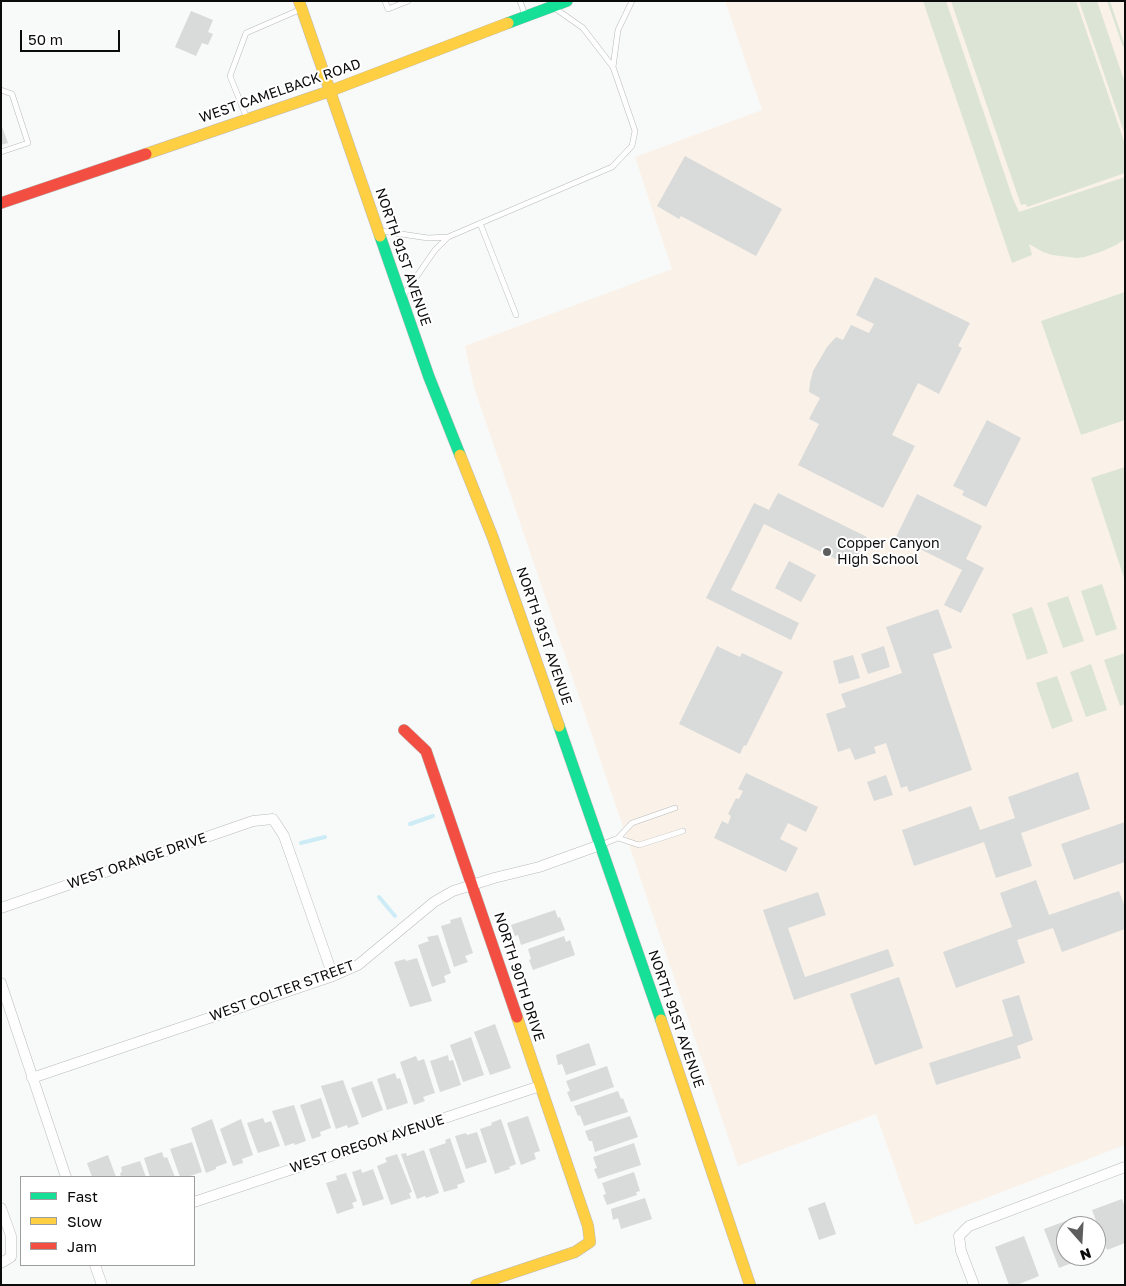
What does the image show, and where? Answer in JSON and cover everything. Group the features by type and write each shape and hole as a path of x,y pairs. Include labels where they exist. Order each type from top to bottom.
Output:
{"main road":[{"name":"WEST CAMELBACK ROAD","path":"1,203 330,91 567,1"},
{"name":"NORTH 91ST AVENUE","path":"300,5 429,378 516,601 707,1154 750,1285"},
{"name":"NORTH 90TH DRIVE","path":"404,730 426,751 473,884 588,1226 590,1242 575,1252 476,1285"}],"street":[{"name":"WEST ORANGE DRIVE","path":"1,908 253,821 273,819 284,836 332,976"},
{"name":"WEST COLTER STREET","path":"32,1078 332,976 358,965 434,902 453,891 539,867 600,845"},
{"path":"1,983 66,1176"},
{"name":"WEST OREGON AVENUE","path":"195,1202 540,1086"},
{"path":"974,1285 961,1251 959,1236 969,1226 1125,1167"},
{"path":"1,1208 11,1236 11,1257 1,1262"},
{"path":"95,1266 102,1285"}],"lane":[{"path":"385,1 388,9 408,1"},
{"path":"520,1 526,17"},
{"path":"613,67 618,30 632,1"},
{"path":"248,119 230,76 246,33 300,5"},
{"path":"378,230 428,238 448,237 612,167 632,146 636,131 613,67 583,28 553,6"},
{"path":"1,90 12,94 28,143 1,152"},
{"path":"480,223 516,314"},
{"path":"401,298 435,250 448,237"},
{"path":"600,845 618,838 632,823 675,808"},
{"path":"618,838 640,845 683,831"}],"shaded area":[{"name":"Copper Canyon High School","path":"725,1 1125,1 1125,1145 915,1225 876,1114 738,1166 474,387 465,346 672,269 635,157 762,110"}],"green space":[{"path":"923,1 946,1 1019,212 1125,177 1125,239 1103,251 1077,258 1052,255 1029,244 1032,255 1012,263"},
{"path":"951,1 1076,1 1125,144 1125,173 1027,207 1026,204 1021,205"},
{"path":"1079,1 1097,1 1125,83 1125,135"},
{"path":"1107,1 1110,1 1125,46 1123,47"},
{"path":"1125,292 1125,420 1081,435 1041,321"},
{"path":"1125,467 1125,581 1091,478"},
{"path":"1102,584 1117,629 1096,636 1081,591"},
{"path":"1068,596 1084,641 1063,648 1047,603"},
{"path":"1032,607 1048,653 1027,660 1012,614"},
{"path":"1125,653 1125,704 1120,706 1104,660"},
{"path":"1091,664 1107,710 1086,717 1070,672"},
{"path":"1057,676 1073,721 1052,729 1036,683"}],"building":[{"path":"191,11 213,20 208,32 213,34 208,45 202,43 196,56 175,47"},
{"path":"1,124 8,143 1,145"},
{"path":"685,156 782,209 756,256 681,216 679,219 657,206"},
{"path":"875,277 970,323 958,346 962,348 939,394 918,383 892,435 915,446 883,508 798,465 819,424 809,419 820,398 809,392 813,371 827,347 836,337 843,340 851,325 869,333 874,324 856,315"},
{"path":"987,420 1021,438 986,507 962,495 964,491 953,486"},
{"path":"778,493 867,537 852,567 764,524 731,590 799,623 791,640 706,598 754,503 769,510"},
{"path":"917,494 982,526 966,559 984,568 961,613 944,605 962,570 896,537"},
{"path":"789,561 816,575 801,602 775,588"},
{"path":"938,609 952,648 933,654 972,770 909,792 907,786 901,788 886,743 874,747 876,753 855,760 850,748 838,752 826,714 846,707 841,694 902,673 886,627"},
{"path":"717,646 740,657 742,653 783,672 746,746 744,745 740,754 679,724"},
{"path":"884,646 890,667 868,674 861,654"},
{"path":"853,655 860,678 839,684 833,661"},
{"path":"1078,772 1090,809 1021,833 1032,866 996,878 984,842 914,866 902,830 971,806 980,830 1015,818 1008,797"},
{"path":"746,773 818,807 806,832 788,823 780,839 798,848 786,872 714,838 722,821 728,824 731,816 728,814 736,798 739,799 743,791 738,789"},
{"path":"886,775 893,795 874,801 867,782"},
{"path":"1125,822 1125,862 1074,880 1061,844"},
{"path":"1036,880 1049,915 1119,891 1125,907 1125,929 1062,952 1053,928 1017,940 1025,963 956,988 943,952 1012,927 1000,893"},
{"path":"818,892 826,915 788,928 805,977 888,949 894,966 794,1000 763,910"},
{"path":"555,910 565,930 521,945 518,935 515,936 511,925"},
{"path":"461,917 473,953 465,956 468,962 454,967 441,926 451,923 450,920"},
{"path":"438,935 451,973 444,976 446,982 432,987 418,945 429,941 427,937"},
{"path":"564,936 566,942 570,940 575,955 533,970 529,960 531,959 528,949"},
{"path":"417,958 432,1001 410,1007 394,962"},
{"path":"899,977 923,1048 875,1065 850,994"},
{"path":"1019,995 1033,1040 1017,1046 1021,1058 936,1085 929,1063 1013,1036 1002,1000"},
{"path":"495,1024 511,1068 490,1075 474,1032"},
{"path":"471,1037 484,1075 463,1082 450,1045"},
{"path":"589,1043 596,1065 566,1075 562,1064 558,1065 556,1055"},
{"path":"448,1055 449,1061 453,1060 461,1085 440,1092 430,1061"},
{"path":"416,1056 418,1061 424,1059 435,1093 423,1097 425,1101 414,1105 400,1062"},
{"path":"607,1066 614,1087 571,1102 567,1092 570,1091 566,1081"},
{"path":"395,1073 397,1079 400,1078 408,1103 387,1110 377,1079"},
{"path":"343,1080 359,1124 348,1128 347,1125 336,1129 321,1086"},
{"path":"372,1081 383,1110 362,1118 351,1088"},
{"path":"618,1091 621,1099 623,1098 628,1112 584,1126 574,1106"},
{"path":"321,1098 331,1128 320,1132 321,1136 312,1139 300,1105"},
{"path":"294,1105 306,1141 285,1146 272,1111"},
{"path":"528,1116 540,1151 534,1153 536,1159 521,1165 507,1123"},
{"path":"630,1116 638,1137 595,1152 592,1141 589,1141 585,1131"},
{"path":"263,1118 265,1123 271,1121 280,1146 258,1153 247,1123"},
{"path":"212,1119 227,1163 206,1173 191,1128"},
{"path":"241,1119 253,1155 242,1159 243,1163 233,1166 220,1129"},
{"path":"501,1119 516,1164 509,1167 510,1169 495,1174 480,1129 492,1125 491,1123"},
{"path":"477,1132 487,1162 466,1169 455,1136"},
{"path":"450,1138 465,1182 457,1185 458,1188 444,1192 429,1149 446,1143 445,1140"},
{"path":"192,1142 202,1172 190,1176 180,1176 170,1149"},
{"path":"634,1143 641,1165 598,1179 594,1169 597,1168 593,1157"},
{"path":"424,1150 439,1193 417,1199 401,1154 406,1153 407,1156"},
{"path":"162,1152 164,1158 167,1157 175,1176 150,1176 144,1158"},
{"path":"397,1154 412,1192 409,1193 411,1198 391,1205 377,1166 387,1162 385,1158"},
{"path":"108,1155 116,1176 92,1176 87,1163"},
{"path":"140,1161 146,1176 121,1176 121,1167"},
{"path":"361,1169 362,1173 373,1169 384,1199 363,1206 352,1172"},
{"path":"634,1172 640,1191 636,1192 637,1195 607,1205 603,1195 606,1194 602,1183"},
{"path":"346,1173 357,1201 352,1203 354,1208 337,1214 326,1183 337,1180 336,1176"},
{"path":"645,1198 652,1219 621,1229 618,1218 613,1220 611,1209"},
{"path":"1122,1199 1125,1207 1125,1243 1107,1250 1106,1216 1094,1216 1092,1210"},
{"path":"825,1202 836,1234 819,1240 808,1208"},
{"path":"1056,1225 1056,1260 1044,1229"},
{"path":"1024,1236 1039,1276 1017,1285 1009,1285 995,1247"}],"waterway":[{"path":"410,824 433,816"},
{"path":"301,843 325,837"},
{"path":"379,897 395,916"}],"traffic: fast":[{"path":"508,23 567,1"},
{"path":"380,236 429,377 460,455"},
{"path":"559,726 661,1020"}],"traffic: slow":[{"path":"299,1 380,236"},
{"path":"146,154 330,91 508,23"},
{"path":"460,455 493,538 559,726"},
{"path":"476,1285 575,1252 590,1242 588,1226 517,1017"},
{"path":"661,1020 750,1285"}],"traffic: jam":[{"path":"1,203 146,154"},
{"path":"404,730 426,751 517,1017"}],"place":[{"name":"Copper Canyon High School","path":"827,552"}]}
